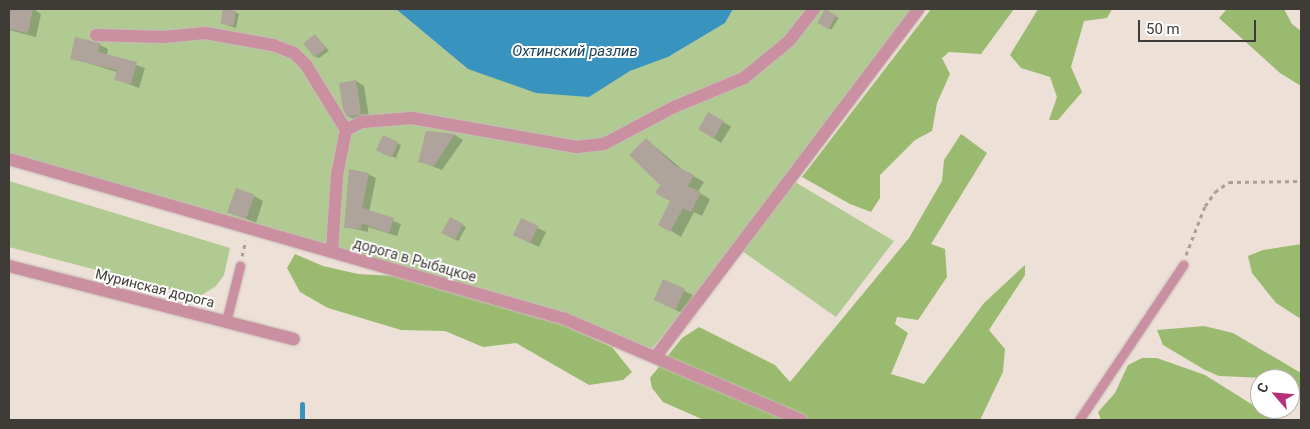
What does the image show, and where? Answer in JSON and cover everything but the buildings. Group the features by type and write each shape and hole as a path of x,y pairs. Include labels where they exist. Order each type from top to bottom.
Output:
{"street":[{"path":"346,130 362,122 412,118 576,147 604,144 674,107 744,78 789,41 814,9"},
{"path":"656,356 918,9"},
{"path":"96,35 163,37 205,33 273,45 294,54 306,65 346,130 337,175 332,251"},
{"name":"дорога в Рыбацкое","path":"9,159 565,320 656,356 801,420"},
{"name":"Муринская дорога","path":"9,266 294,339"}],"lane":[{"path":"1079,420 1183,265"},
{"path":"226,322 240,266"}],"path":[{"path":"1183,265 1205,206 1215,192 1230,182 1301,181"},
{"path":"240,266 249,228"}],"green space":[{"path":"9,9 396,9 468,69 589,97 630,71 668,57 725,23 733,9 921,9 785,176 894,241 836,317 735,246 652,349 546,308 9,155"},
{"path":"931,9 1014,9 981,54 949,52 942,58 950,74 937,103 932,131 915,140 880,175 880,198 871,212 850,204 802,177"},
{"path":"1038,9 1112,9 1107,18 1084,21 1071,67 1082,92 1058,120 1049,120 1057,97 1050,77 1021,68 1010,55"},
{"path":"1227,9 1284,9 1292,24 1301,31 1301,86 1280,73 1219,18"},
{"path":"961,134 987,153 931,244 945,249 947,277 918,320 897,317 895,324 908,333 891,374 924,384 984,303 1025,265 1025,275 989,330 1005,349 1003,372 980,420 704,420 663,402 652,388 650,378 682,338 699,327 775,365 790,382 909,238 942,181 944,160"},
{"path":"9,181 230,248 224,275 216,286 199,297 9,247"},
{"path":"1301,244 1301,319 1276,303 1252,273 1248,256 1263,250"},
{"path":"295,254 323,266 358,274 393,276 563,325 612,347 632,372 623,380 589,385 516,343 483,347 445,331 401,330 328,308 300,292 287,268"},
{"path":"1204,326 1233,333 1294,369 1250,369 1250,377 1219,376 1205,370 1163,345 1157,330"},
{"path":"1142,358 1157,358 1205,375 1250,403 1250,419 1289,420 1101,420 1098,412 1115,393 1128,365"},
{"path":"1300,372 1301,373 1300,392"}],"water":[{"name":"Охтинский разлив","path":"396,9 733,9 725,23 668,57 630,71 589,97 536,93 468,69"}],"waterway":[{"path":"302,404 302,420"}]}
